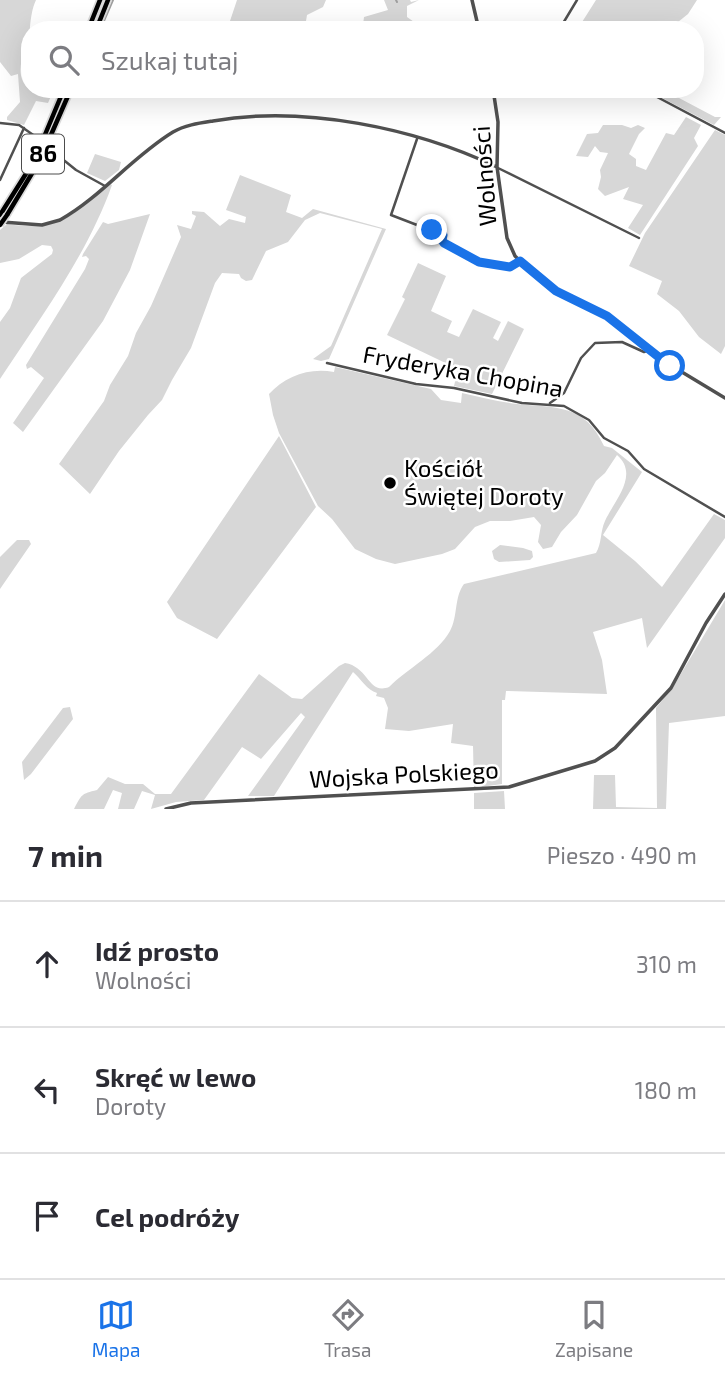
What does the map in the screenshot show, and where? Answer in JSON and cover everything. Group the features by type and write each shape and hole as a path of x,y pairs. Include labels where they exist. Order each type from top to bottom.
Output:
{"main road":[{"path":"92,21 100,0"},
{"path":"100,21 108,0"},
{"name":"86","path":"0,223 34,161 60,98"},
{"name":"86","path":"3,214 40,160 67,98"}],"street":[{"path":"472,0 477,21"},
{"path":"565,21 578,0"},
{"name":"Wolności","path":"496,98 497,167 507,238 520,261 547,285 607,316 666,363 725,398"},
{"path":"659,98 725,132"},
{"path":"0,223 52,223 69,215 171,133 196,124 228,118 268,115 344,121 457,150 497,167 639,238"},
{"path":"0,123 24,128 39,139"},
{"path":"0,180 24,128"},
{"path":"417,139 391,215 443,235 444,243 479,262 510,267 520,261"},
{"path":"50,149 76,170 105,186"},
{"path":"550,403 564,393 581,358 594,342 622,342 644,352 649,349"},
{"name":"Fryderyka Chopina","path":"327,363 416,384 454,388 522,403 550,403 579,413 594,424 604,438 628,451 644,469 725,517"},
{"name":"Wojska Polskiego","path":"166,809 191,803 509,787 595,761 615,748 671,688 701,631 725,594"}],"shaded area":[{"path":"0,0 36,0 31,21 21,21 21,98 50,98 48,103 36,101 24,125 7,120 20,102 18,74 11,76 0,62"},
{"path":"237,0 326,0 323,7 307,15 306,21 230,21"},
{"path":"384,0 419,0 407,6 407,17 413,21 364,21 364,17 388,10"},
{"path":"596,0 697,0 688,14 679,21 583,21"},
{"path":"662,98 679,98 715,117 721,117 714,125"},
{"path":"686,117 701,125 694,138 698,146 640,235 628,228 643,205 623,199 629,187 605,196 598,189 600,170 608,153 600,152 595,146 588,157 576,156 587,134 598,133 603,125 631,128 638,125 645,128 629,154 636,159 636,166 646,170 666,133 674,135"},
{"path":"715,130 725,135 725,346 721,354 699,337 679,311 657,294 662,281 629,266 645,233"},
{"path":"95,154 121,162 119,170 105,181 87,173"},
{"path":"240,175 291,195 286,212 302,218 313,209 386,229 329,359 313,359 331,346 382,229 320,213 305,220 288,242 266,251 252,280 246,281 239,274 222,273 215,283 191,348 162,400 119,451 90,494 59,464 104,401 110,385 128,356 181,237 177,225 191,229 196,216 192,211 204,212 220,226 229,219 245,223 246,217 226,210"},
{"path":"112,185 102,211 76,261 0,379 0,322 10,308 21,278 52,254 53,250 51,246 42,245 19,259 0,263 0,230 7,224 40,226 64,219"},
{"path":"150,214 130,270 103,321 23,432 13,423 44,378 31,367 27,369 26,365 85,269 89,259 82,257 83,254 103,222 108,224"},
{"path":"418,263 446,276 431,311 452,321 447,332 459,337 473,309 501,322 493,338 498,341 508,321 524,329 492,394 454,386 458,369 387,335 405,299 402,297"},
{"path":"335,367 431,389 441,400 461,403 462,393 510,403 557,408 579,415 588,422 604,446 612,448 642,472 603,535 662,587 714,514 725,520 725,538 647,648 642,618 593,632 602,660 607,694 506,691 505,700 502,700 502,784 474,788 473,746 451,743 453,724 409,731 385,729 388,708 384,698 376,696 377,693 353,672 274,796 248,796 305,717 301,713 261,759 242,747 204,800 176,802 151,809 155,795 142,791 134,809 118,809 122,793 113,790 104,809 74,809 82,795 97,790 108,777 125,784 143,784 155,794 171,794 259,674 292,698 302,699 345,663 359,670 377,687 389,687 445,639 450,631 464,584 596,553 605,521 626,479 623,463 617,455 596,481 577,515 561,532 552,547 543,549 538,542 541,525 534,517 490,521 475,527 455,549 395,564 355,549 332,519 318,506 279,433 269,394 298,374 334,372"},
{"path":"279,436 316,507 217,639 177,618 167,602"},
{"path":"17,540 29,540 31,544 0,589 0,557"},
{"path":"500,545 532,551 533,557 530,560 499,562 494,559 492,551"},
{"path":"725,600 725,716 669,723 666,809 593,809 594,775 615,775 616,807 657,808 656,708 673,687"},
{"path":"70,707 73,719 24,780 22,762 63,708"},
{"path":"504,791 505,809 474,809 474,793"}],"waterway":[{"path":"104,21 113,0"}],"place":[{"name":"Kościół Świętej Doroty","path":"390,483"}],"route":[{"path":"432,230 443,235 444,243 479,262 510,267 520,261 556,291 607,316 670,366"}]}
